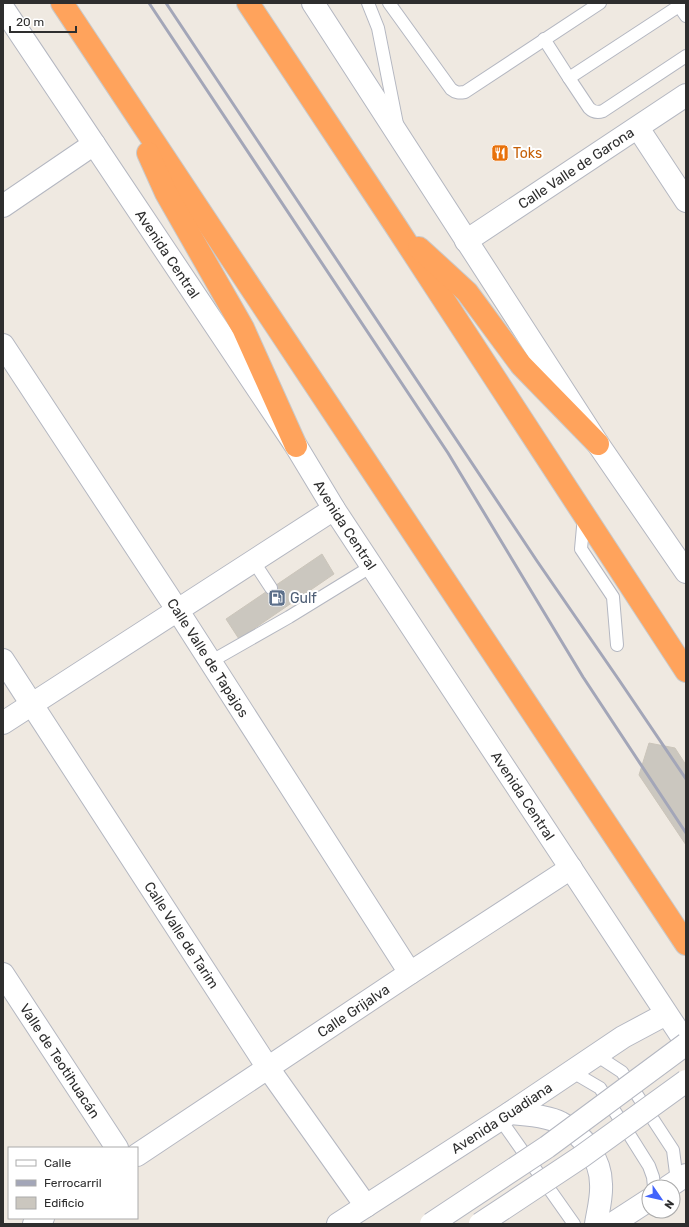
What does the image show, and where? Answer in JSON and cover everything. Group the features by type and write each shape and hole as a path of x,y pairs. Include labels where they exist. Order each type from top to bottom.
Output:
{"highway":[{"path":"62,3 686,944"},
{"path":"248,3 395,225 686,671"},
{"path":"119,90 166,193 243,328 296,446"},
{"path":"395,225 467,292 521,365 598,444"}],"street":[{"path":"312,3 598,444 686,572"},
{"name":"Avenida Central","path":"3,8 296,446 334,510 686,1043"},
{"name":"Calle Valle de Garona","path":"466,241 686,95"},
{"path":"638,128 686,201"},
{"path":"3,206 94,144"},
{"name":"Calle Valle de Tapajos","path":"3,345 178,611 410,974"},
{"path":"3,723 334,510"},
{"name":"Calle Valle de Tarim","path":"3,660 268,1068 366,1206"},
{"name":"Calle Grijalva","path":"138,1154 571,868"},
{"name":"Valle de Teotihuacán","path":"3,974 116,1147"},
{"name":"Avenida Guadiana","path":"338,1224 505,1116 623,1037 666,1014"},
{"path":"431,1224 547,1147 686,1043"},
{"path":"480,1224 581,1157 686,1080"},
{"path":"505,1116 536,1116 561,1122 581,1138 596,1159 601,1184 596,1224"},
{"path":"612,1224 641,1205"}],"lane":[{"path":"368,3 378,28 399,137"},
{"path":"389,3 455,92 460,93 465,92 600,3"},
{"path":"569,78 681,8"},
{"path":"544,39 589,108 592,112 598,113 686,56"},
{"path":"584,516 581,549 613,597 617,645"},
{"path":"254,562 271,588"},
{"path":"210,662 286,612 372,566"},
{"path":"596,1055 622,1072 673,1150 677,1179"},
{"path":"571,1071 600,1088 649,1166 653,1179"},
{"path":"505,1116 574,1224"}],"building":[{"name":"Gulf","path":"322,554 334,574 239,639 226,619"},
{"path":"649,743 675,748 686,765 686,845 639,775"}],"railway":[{"path":"149,3 448,453 583,677 686,833"},
{"path":"166,3 537,561 686,779"}],"place":[{"name":"Toks","path":"500,153"},
{"name":"Gulf","path":"277,598"}]}
